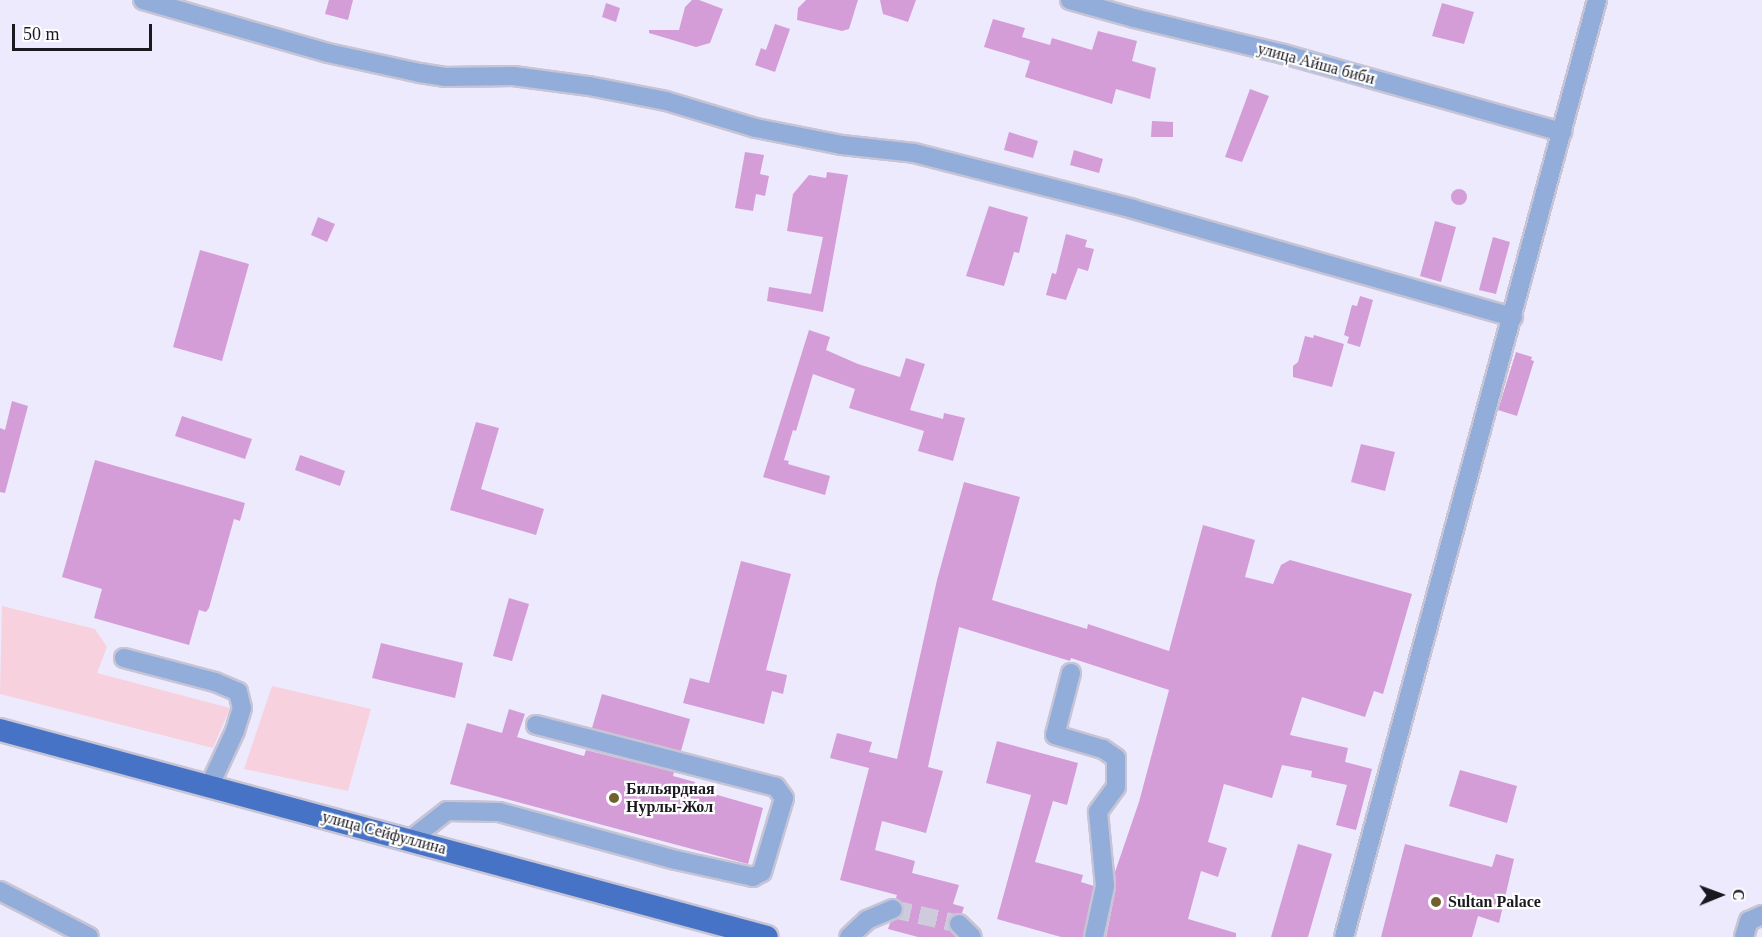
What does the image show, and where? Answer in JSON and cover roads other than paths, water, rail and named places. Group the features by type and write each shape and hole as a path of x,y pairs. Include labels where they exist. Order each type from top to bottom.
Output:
{"main road":[{"name":"улица Сейфуллина","path":"0,730 767,937"}],"street":[{"path":"143,0 328,53 420,73 445,76 513,76 589,86 666,101 756,128 842,145 914,153 1133,209 1513,317"},
{"name":"улица Айша биби","path":"1070,0 1284,54 1562,132"},
{"path":"1344,937 1597,0"},
{"path":"124,658 215,682 238,692 242,708 235,731 209,787"},
{"path":"1071,674 1055,735 1103,749 1116,758 1116,787 1098,812 1105,886 1094,937"},
{"path":"410,840 447,811 499,812 676,860 753,877 762,872 784,798 776,787 536,725"},
{"path":"0,891 89,937"},
{"path":"849,937 867,921 893,909"},
{"path":"1744,937 1749,921 1762,915"}],"tunnel":[{"path":"893,909 959,924"}],"place":[{"name":"Бильярдная Нурлы-Жол","path":"614,798"},
{"name":"Sultan Palace","path":"1436,902"}]}
